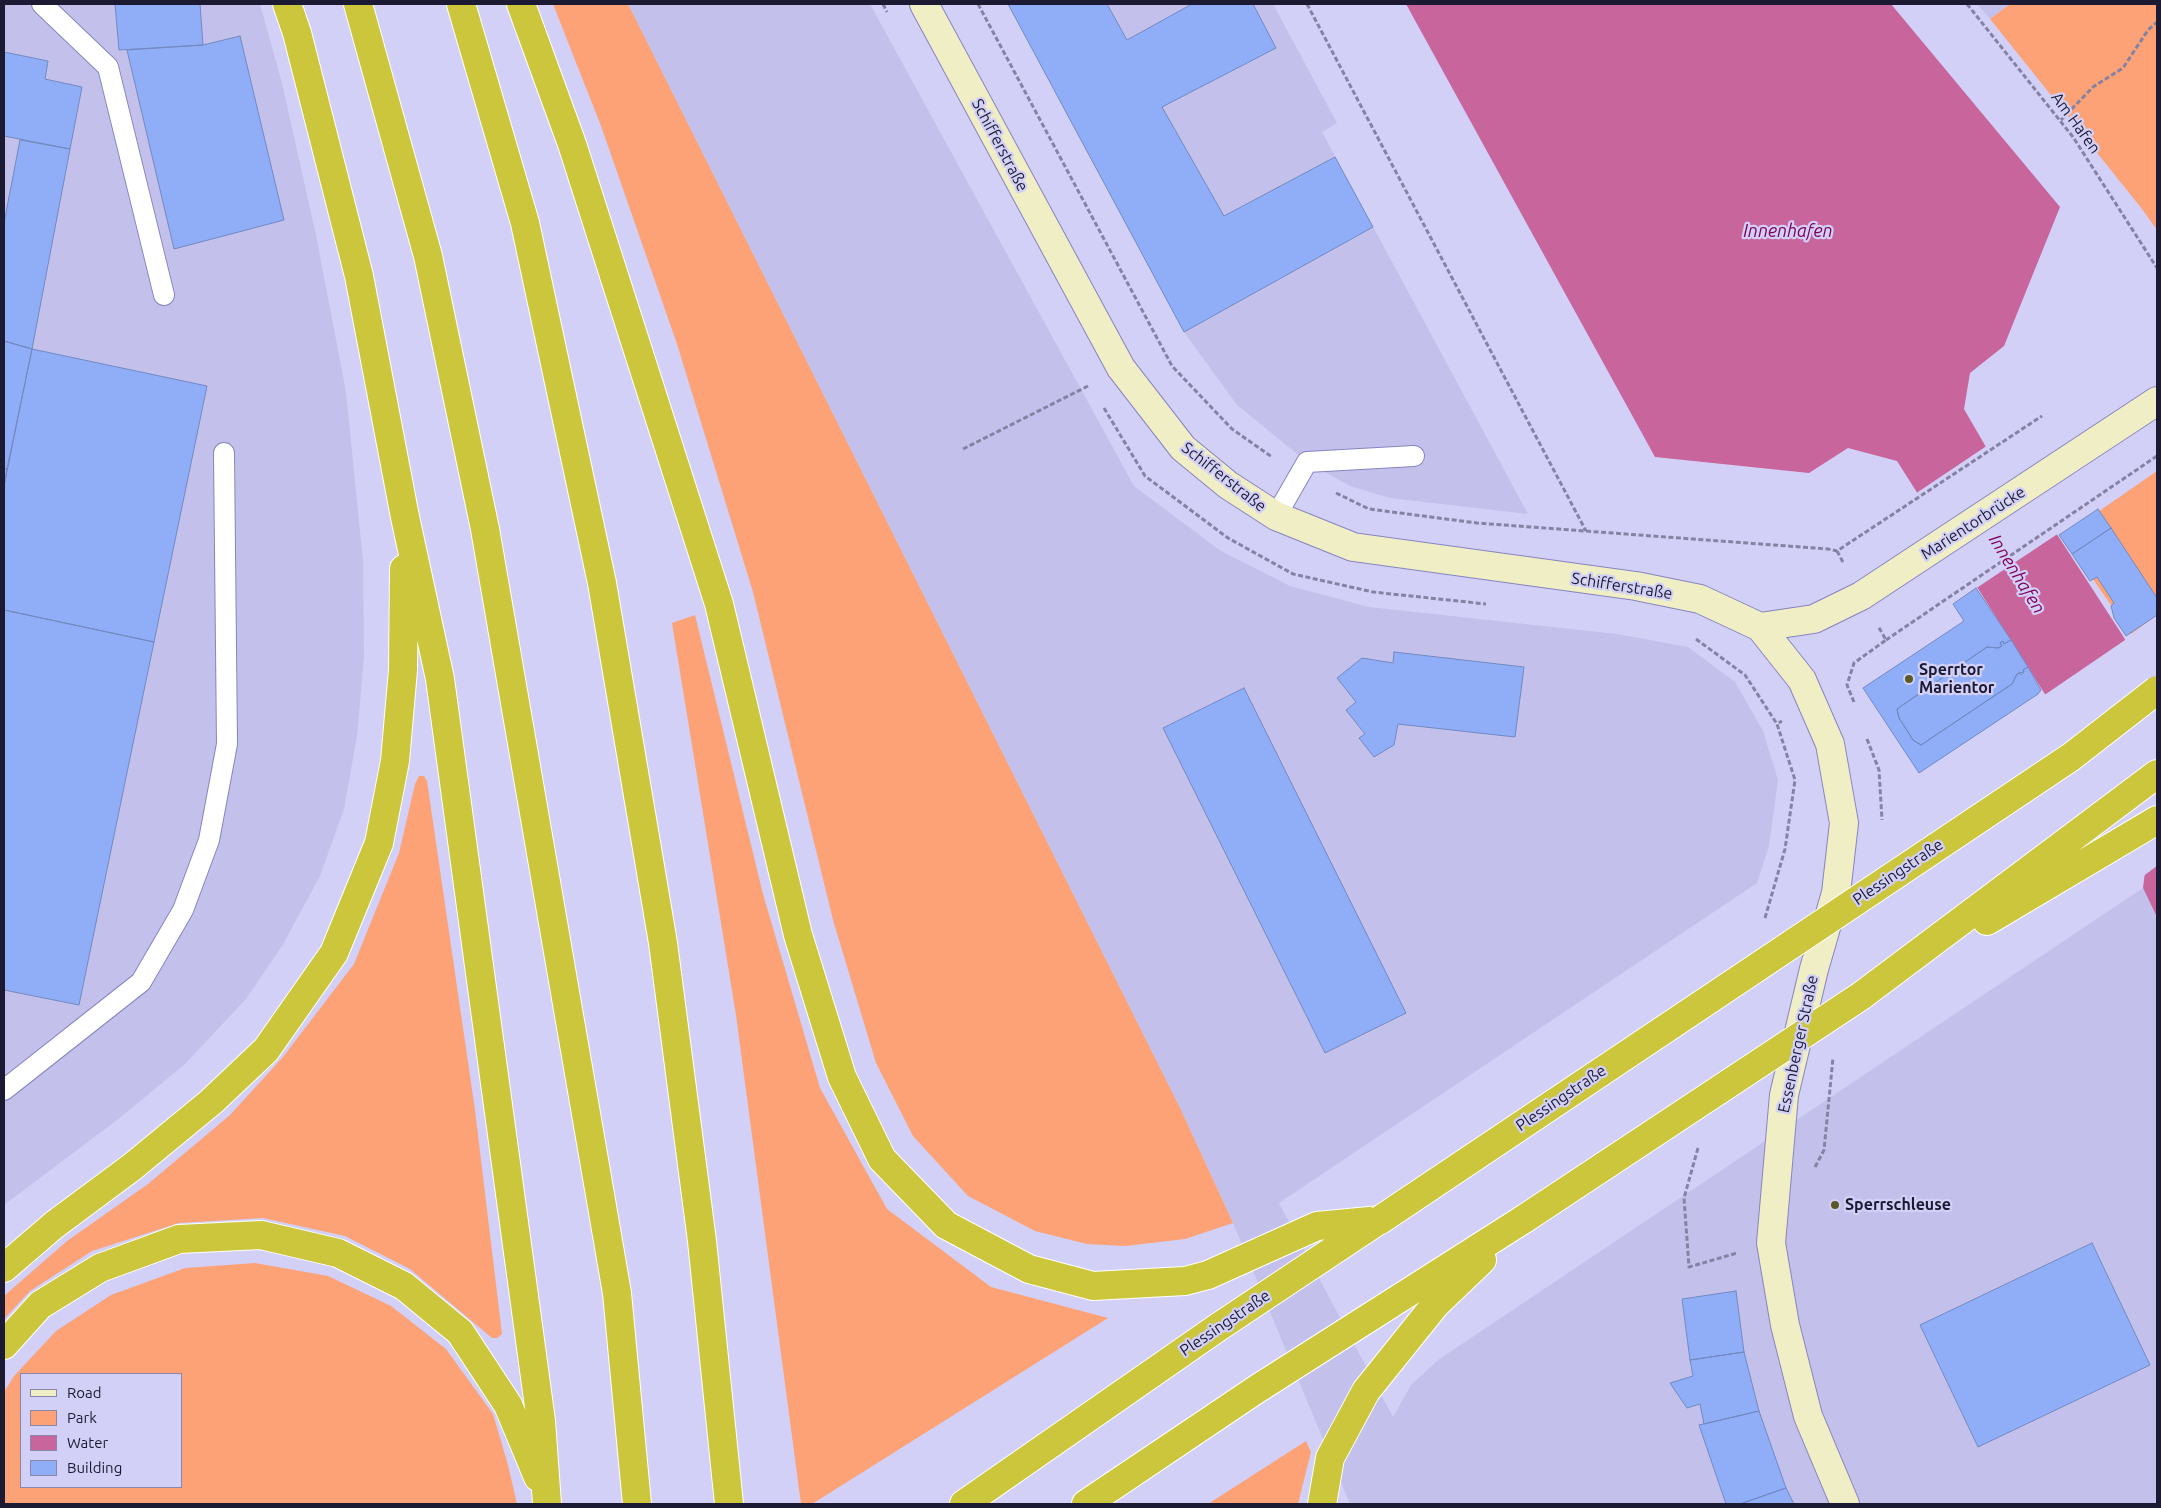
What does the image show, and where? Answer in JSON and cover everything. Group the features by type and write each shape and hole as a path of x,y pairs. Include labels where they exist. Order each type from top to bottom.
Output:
{"highway":[{"path":"287,4 297,33 358,276 405,518 440,679 541,1421 547,1502"},
{"path":"358,4 428,256 485,529 617,1293 637,1504"},
{"path":"461,4 525,223 602,583 664,943 702,1240 730,1498"},
{"path":"521,4 575,153 719,604 798,935 842,1077 882,1159 946,1225 1029,1269 1093,1286 1185,1281 1208,1275 1317,1226 1380,1220"},
{"path":"4,1268 54,1225 132,1167 211,1102 266,1050 334,953 379,843 395,761 403,670 405,518"},
{"name":"Plessingstraße","path":"964,1504 1217,1328 2071,757 2157,690"},
{"path":"1861,996 2157,774"},
{"path":"1086,1504 1257,1390 1524,1219 1861,996 2157,820"},
{"path":"1323,1496 1330,1458 1366,1391 1435,1305 1524,1219"},
{"path":"4,1344 40,1305 100,1268 179,1239 261,1235 338,1253 404,1286 460,1332 508,1406 547,1502"}],"street":[{"name":"Schifferstraße","path":"924,4 1121,368 1183,448 1228,484 1276,516 1353,547 1636,586 1700,599 1760,627"},
{"name":"Marientorbrücke","path":"1760,627 1814,619 1861,596 2157,401"},
{"name":"Essenberger Straße","path":"1760,627 1802,680 1830,744 1844,824 1836,893 1814,969 1784,1095 1771,1243 1785,1325 1808,1416 1845,1504"}],"lane":[{"path":"42,4 108,67 164,294"},
{"path":"4,1090 141,982 183,910 208,840 226,744 224,453"},
{"path":"1276,516 1307,462 1414,456"}],"path":[{"path":"883,4 888,12"},
{"path":"978,4 1172,366 1232,429 1299,476 1369,508 1477,523 1837,551 1849,545 2042,416"},
{"path":"1307,4 1586,532"},
{"name":"Am Hafen","path":"1967,4 2061,120 2156,266"},
{"path":"2061,120 2093,87 2123,68 2148,30 2157,22"},
{"path":"1085,377 1095,394"},
{"path":"963,449 1082,390"},
{"path":"1100,402 1145,476 1228,538 1293,574 1373,592 1492,605"},
{"path":"1886,640 2157,456"},
{"path":"1693,636 1745,675 1777,724"}],"shaded area":[{"path":"4,4 260,4 282,83 316,235 346,392 363,561 364,657 357,736 344,809 320,876 282,946 246,999 184,1065 117,1120 4,1205"},
{"path":"628,4 870,4 1134,486 1221,551 1290,586 1369,607 1617,634 1688,647 1735,682 1763,731 1778,780 1769,846 1757,883 1279,1203 1393,1417 1411,1385 1438,1360 2143,888 2157,917 2157,1504 1350,1504 1233,1223 1181,1110"},
{"path":"1008,4 1273,4 1337,123 1322,132 1528,514 1390,498 1350,486 1307,462 1237,405 1184,332"},
{"path":"1977,4 2010,4 1990,19"}],"green space":[{"path":"553,4 628,4 1181,1110 1233,1223 1185,1239 1125,1246 1087,1244 1035,1231 968,1196 913,1136 876,1063 833,920 753,592 677,344 601,126"},
{"path":"2010,4 2157,4 2157,230 1990,19"},
{"path":"2157,471 2157,615 2131,634 2063,536"},
{"path":"695,615 763,894 820,1088 887,1209 991,1287 1108,1318 812,1504 801,1504 736,1015 672,623"},
{"path":"419,776 424,776 427,781 475,1110 502,1334 497,1338 492,1338 410,1269 345,1236 263,1218 179,1223 92,1251 30,1291 4,1319 4,1296 67,1241 148,1184 230,1115 283,1057 354,964 399,853 415,784"},
{"path":"255,1263 328,1276 391,1306 446,1349 493,1414 517,1504 4,1504 4,1392 14,1376 56,1331 111,1295 185,1268"},
{"path":"1306,1441 1311,1452 1298,1504 1208,1504"}],"water":[{"name":"Innenhafen","path":"1406,4 1891,4 2060,207 2004,346 1970,373 1964,409 1986,447 2058,536 2123,636 2157,696 2157,917 2143,888 2147,855 1897,461 1848,448 1809,473 1655,457"}],"pier":[{"path":"1988,445 2059,533 1975,589 1915,494"},
{"path":"2128,638 2157,691 2157,866 2142,877 2144,855 2043,696"}],"building":[{"path":"115,4 200,4 203,45 119,50"},
{"path":"1008,4 1107,4 1127,40 1192,4 1253,4 1276,48 1162,107 1224,216 1335,157 1373,227 1184,332"},
{"path":"240,36 284,220 174,249 127,50 203,45"},
{"path":"4,52 48,61 45,79 82,87 70,149 4,136"},
{"path":"20,140 70,149 32,349 4,341 4,223"},
{"path":"4,341 32,349 7,469 4,468"},
{"path":"32,349 207,386 154,642 4,610 4,486"},
{"path":"4,468 7,469 4,486"},
{"path":"2098,509 2111,528 2072,554 2059,535"},
{"path":"2111,528 2157,598 2157,615 2126,636 2114,618 2111,606 2114,603 2097,577 2090,581 2072,554"},
{"name":"Sperrtor Marientor","path":"1976,588 2011,640 2004,644 2003,641 2000,643 2002,646 1998,648 1987,647 1897,709 1899,718 1913,740 1921,745 2012,684 2017,674 2020,672 2021,675 2024,672 2023,670 2028,667 2041,690 2038,694 1919,773 1863,688 1964,621 1953,604"},
{"path":"4,610 154,642 79,1005 4,990"},
{"path":"2011,640 2028,667 2023,670 2024,672 2017,674 2012,684 1921,745 1913,740 1899,718 1897,709 1987,647 1998,648 2002,646 2000,643 2003,641 2004,644"},
{"path":"1394,652 1524,667 1515,737 1398,724 1394,745 1374,757 1359,738 1365,734 1346,710 1356,702 1337,678 1362,658 1393,663"},
{"path":"1244,688 1406,1013 1325,1053 1163,728"},
{"path":"2092,1243 2150,1365 1978,1447 1920,1325"},
{"path":"1736,1291 1744,1352 1690,1360 1682,1299"},
{"path":"1744,1352 1759,1411 1704,1424 1700,1404 1687,1408 1670,1383 1693,1376 1690,1360"},
{"path":"1759,1411 1786,1488 1740,1504 1726,1504 1699,1425"},
{"path":"1786,1488 1794,1504 1740,1504"}],"place":[{"name":"Sperrtor Marientor","path":"1909,679"},
{"name":"Sperrschleuse","path":"1835,1205"}]}
